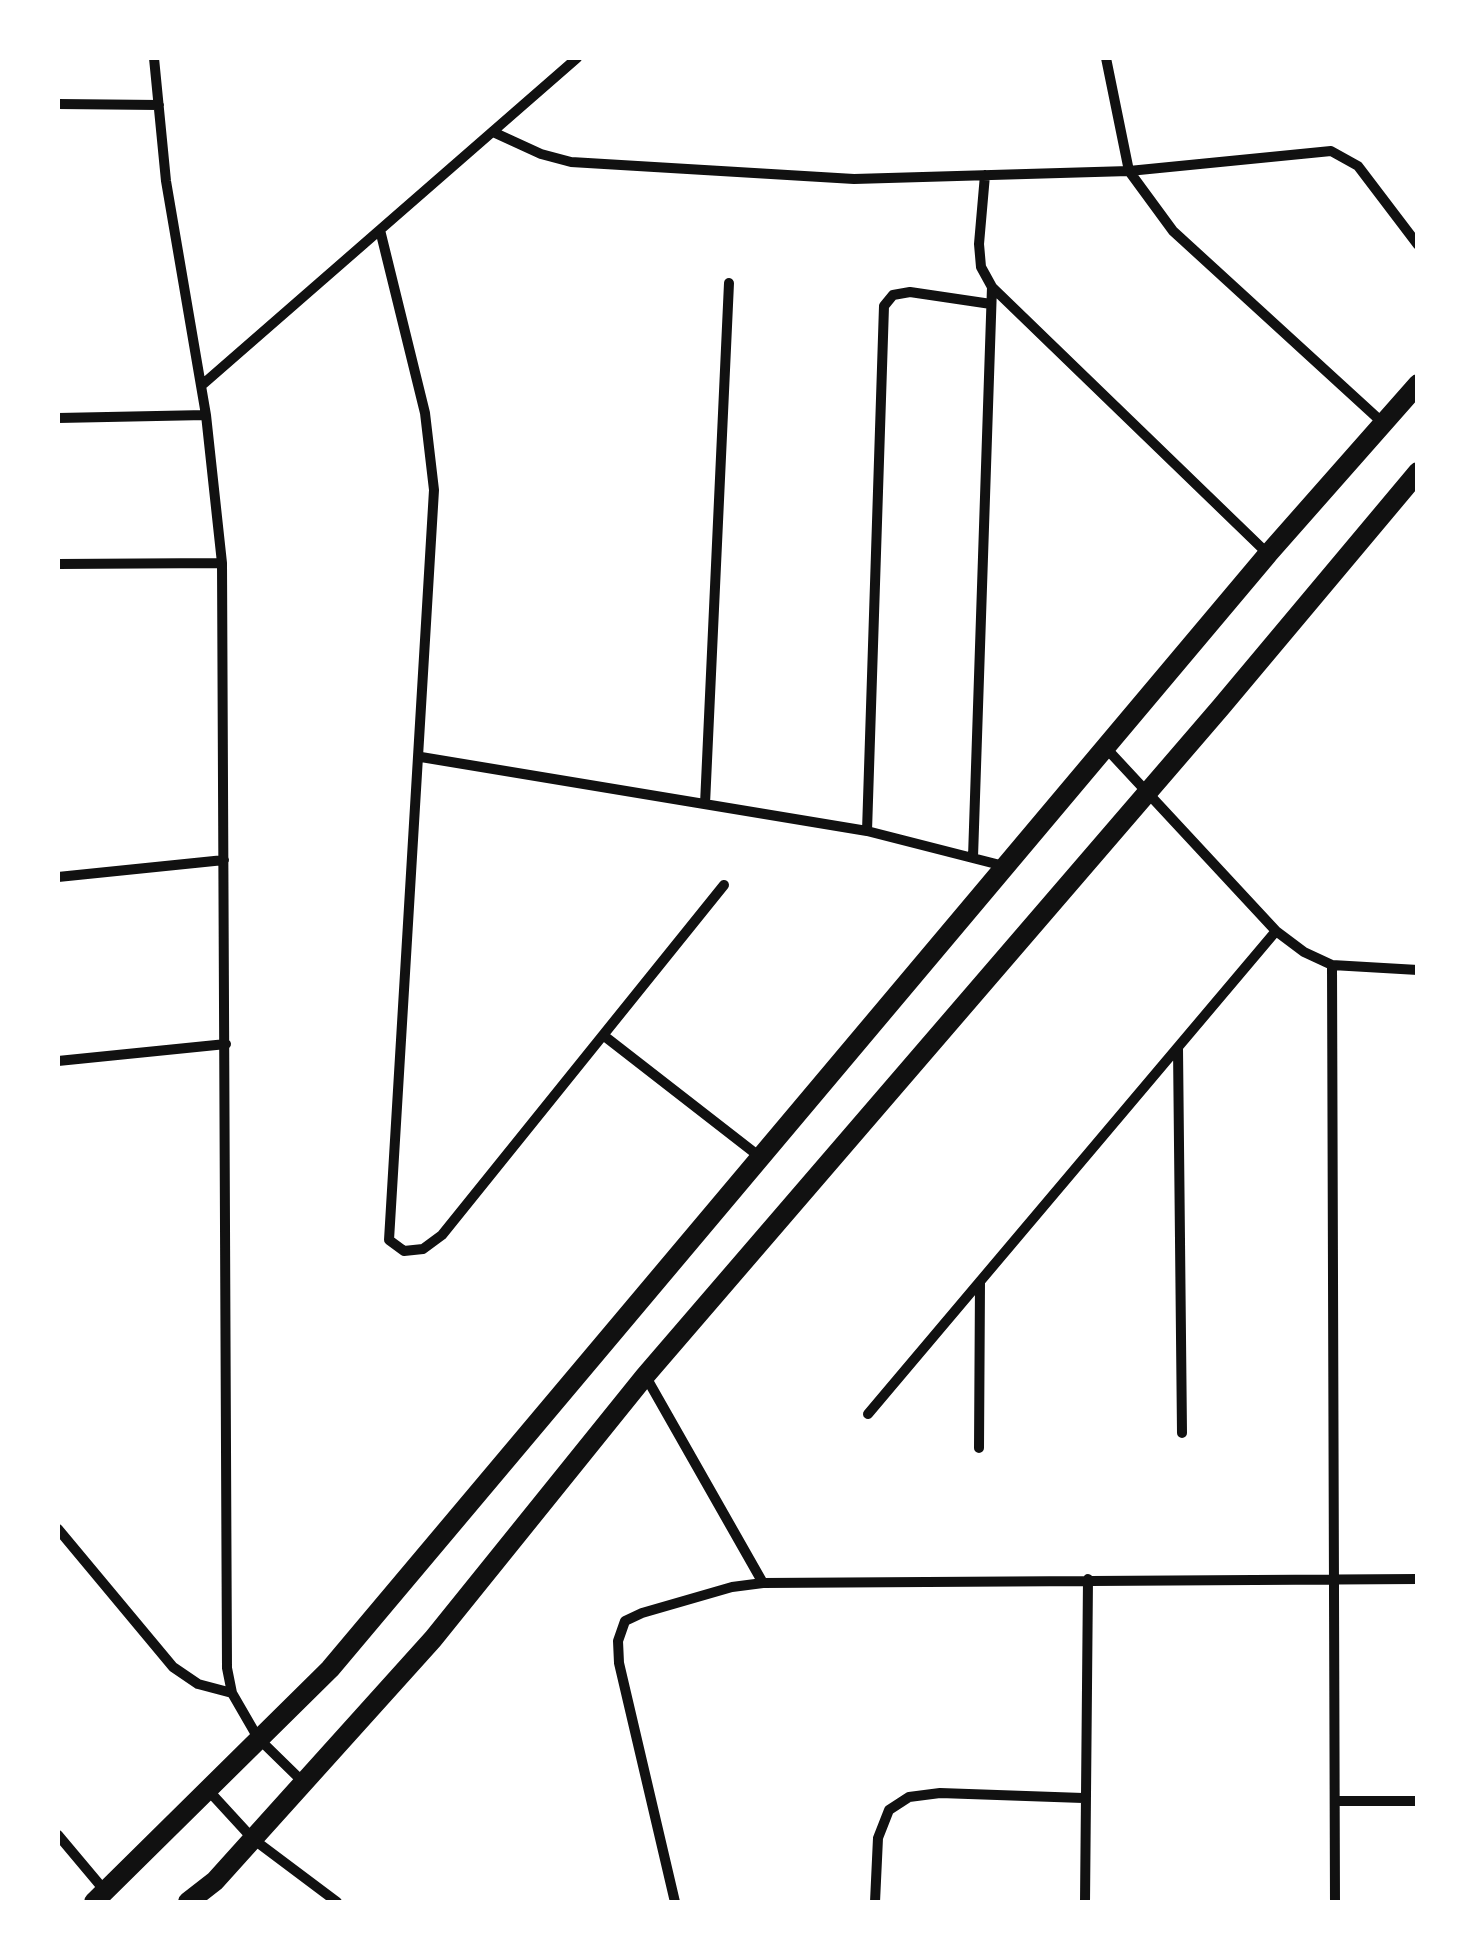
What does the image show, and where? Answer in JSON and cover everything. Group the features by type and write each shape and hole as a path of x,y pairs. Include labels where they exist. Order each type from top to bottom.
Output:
{"main road":[{"path":"100,1897 330,1668 1268,554 1418,384"},
{"path":"188,1902 253,1839 433,1639 646,1376 1418,472"}],"street":[{"path":"154,58 174,231 206,415 222,563 226,1668 232,1693 258,1738 304,1783"},
{"path":"202,386 577,58"},
{"path":"1106,58 1129,171 1172,231 1384,424"},
{"path":"58,104 159,105"},
{"path":"493,132 541,154 571,162 854,179 1129,171 1332,151 1358,166 1418,246"},
{"path":"985,175 979,244 982,268 992,288 1268,554"},
{"path":"380,230 432,450 434,490 421,758 389,1240 404,1251 423,1249 442,1235 724,885"},
{"path":"704,804 728,283"},
{"path":"974,857 992,288"},
{"path":"866,830 884,306 892,295 910,292 991,304"},
{"path":"58,418 206,415"},
{"path":"58,564 222,563"},
{"path":"1106,747 1276,931 1332,965 1418,970"},
{"path":"421,758 866,830 1006,866"},
{"path":"58,878 224,860"},
{"path":"868,1414 1276,931"},
{"path":"1332,965 1335,1902"},
{"path":"603,1035 760,1157"},
{"path":"58,1061 226,1044"},
{"path":"1178,1047 1182,1433"},
{"path":"978,1448 980,1281"},
{"path":"646,1376 763,1583"},
{"path":"58,1528 173,1668 198,1684 232,1693"},
{"path":"1085,1902 1088,1579"},
{"path":"675,1902 618,1641 625,1621 642,1613 732,1587 763,1583 1418,1579"},
{"path":"208,1789 253,1839 338,1902"},
{"path":"875,1902 878,1838 889,1810 909,1796 940,1793 1083,1798"},
{"path":"1335,1801 1418,1801"},
{"path":"58,1835 100,1897"}]}
